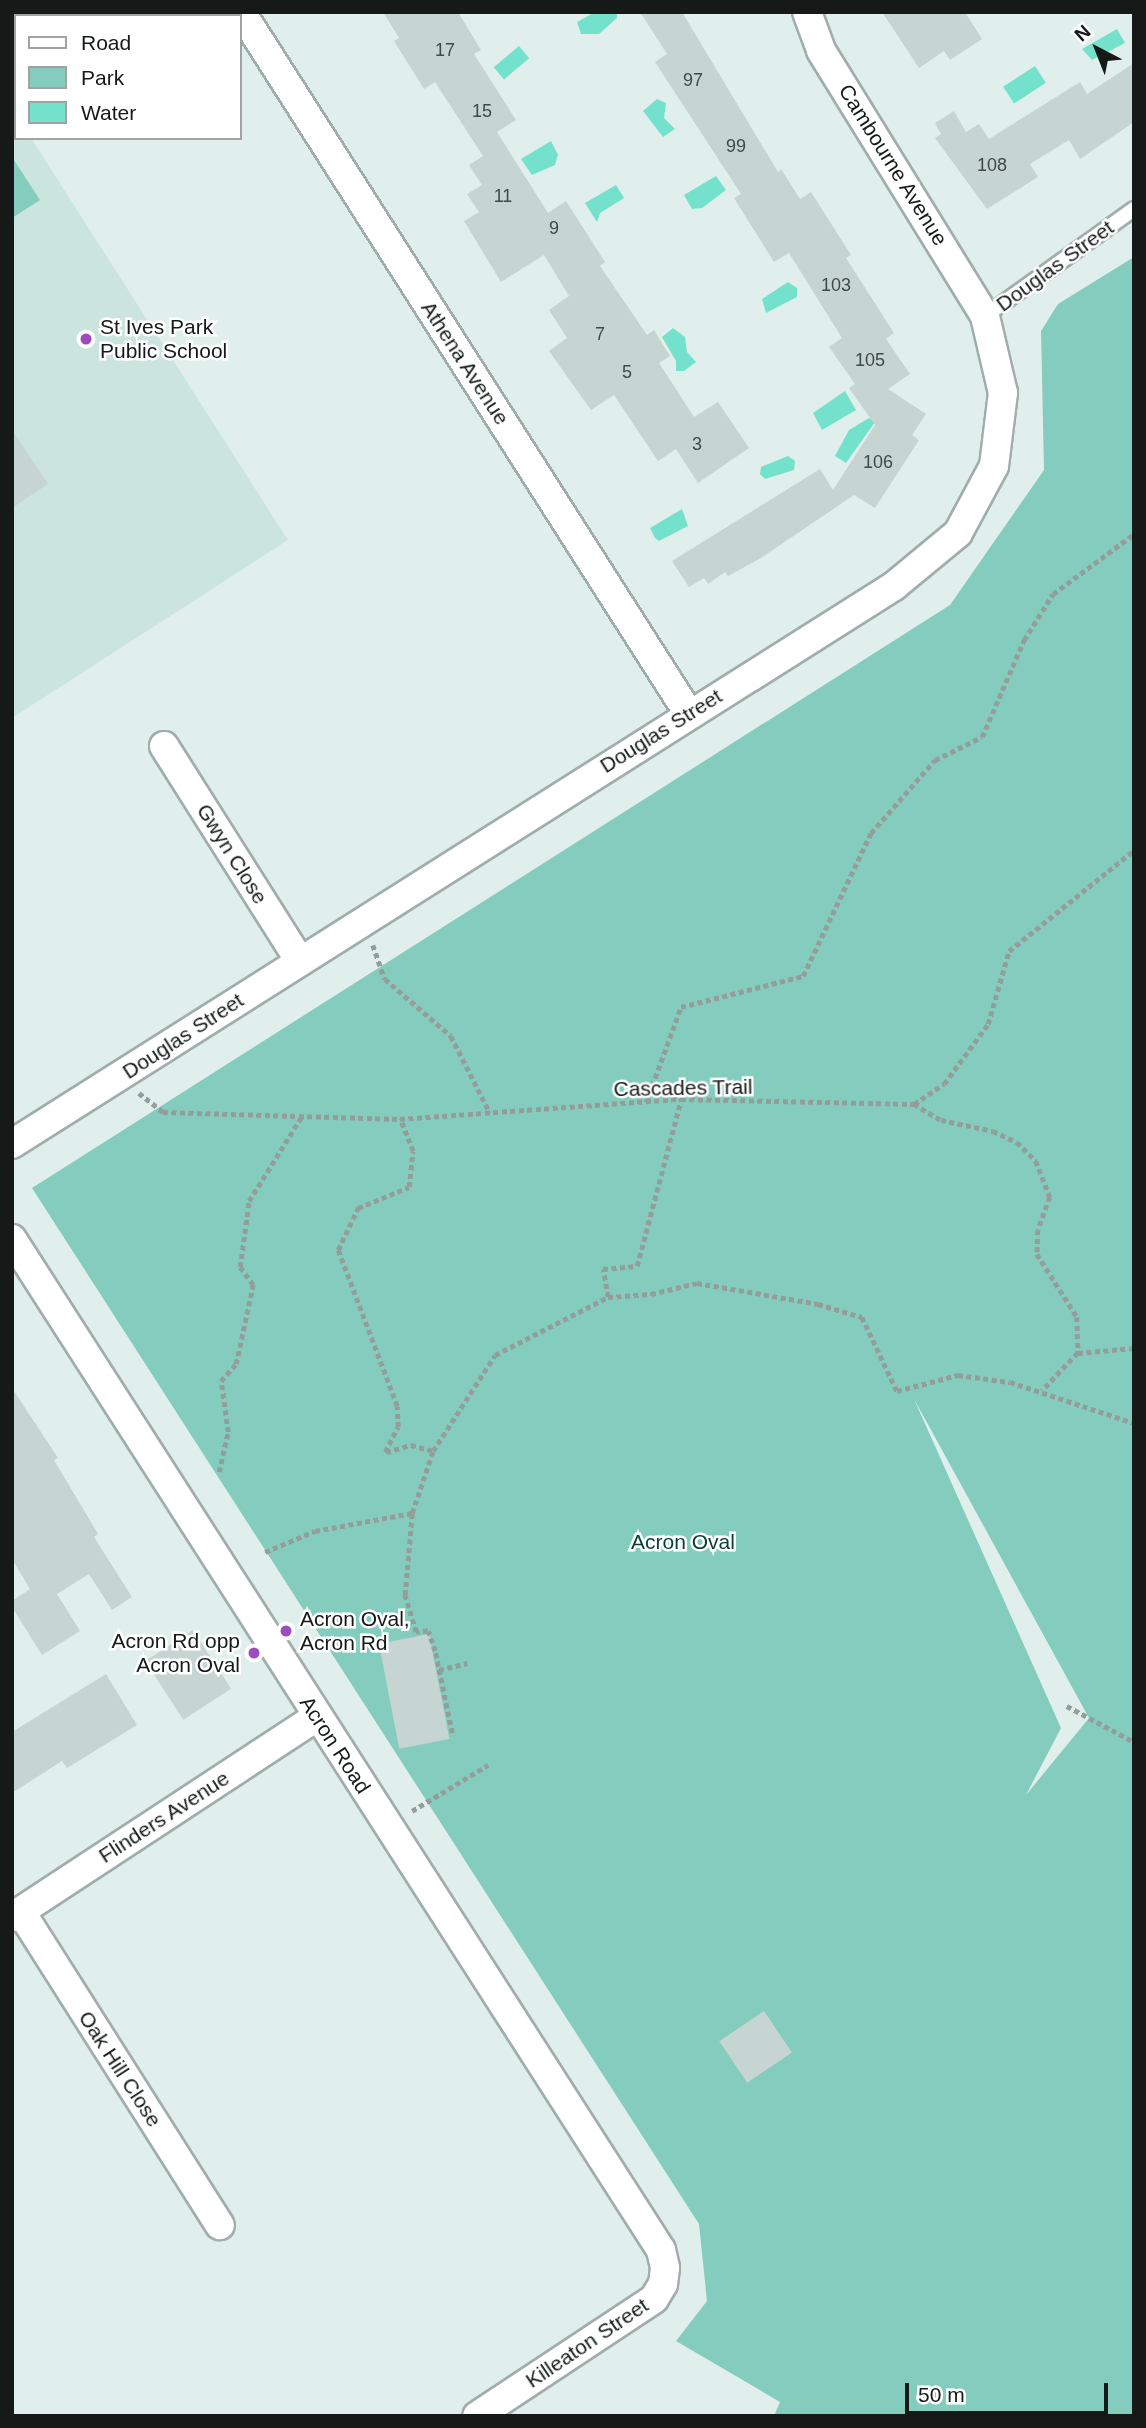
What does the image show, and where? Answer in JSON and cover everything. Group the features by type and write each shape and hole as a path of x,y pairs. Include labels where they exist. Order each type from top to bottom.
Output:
{"street":[{"name":"Athena Avenue","path":"241,12 688,714"},
{"name":"Cambourne Avenue","path":"807,12 821,50 985,316"},
{"name":"Douglas Street","path":"12,1144 894,586 958,533 994,466 1003,393 985,316"},
{"name":"Gwyn Close","path":"164,746 300,961"},
{"name":"Acron Road","path":"12,1239 316,1717 661,2250"},
{"name":"Flinders Avenue","path":"16,1915 316,1717"},
{"name":"Oak Hill Close","path":"16,1915 220,2225"},
{"name":"Killeaton Street","path":"477,2416 648,2304 663,2284 661,2250"}],"lane":[{"name":"Douglas Street","path":"985,316 1134,209"}],"path":[{"path":"646,1102 681,1007 803,976 871,833 935,760 982,737 1024,640 1054,594 1134,534"},
{"path":"1078,1353 1077,1317 1037,1254 1038,1230 1050,1196 1036,1161 1017,1142 993,1131 941,1120 914,1104 944,1084 988,1024 1009,951 1134,849"},
{"path":"365,920 385,979 451,1036 490,1113"},
{"name":"Cascades Trail","path":"120,1076 163,1112 400,1119 681,1099 914,1104"},
{"path":"608,1297 603,1269 637,1266 681,1099"},
{"path":"219,1472 228,1432 221,1381 236,1364 253,1285 240,1267 249,1201 302,1115"},
{"path":"400,1119 413,1151 409,1187 358,1208 338,1250 397,1406 398,1427 385,1452 411,1445 433,1451"},
{"path":"452,1733 428,1631 416,1632 405,1595 412,1513 433,1451 495,1355 608,1297 651,1294 698,1283 763,1291 862,1317 897,1391 958,1375 1042,1391 1134,1423"},
{"path":"1042,1391 1078,1353 1134,1348"},
{"path":"265,1552 315,1531 412,1513"},
{"path":"439,1670 467,1663"},
{"path":"1067,1706 1134,1742"},
{"path":"388,1827 488,1765"}],"shaded area":[{"name":"St Ives Park Public School","path":"12,109 14,140 32,140 288,540 12,718"}],"green space":[{"path":"12,157 40,200 12,218"},
{"name":"Acron Oval","path":"1134,257 1134,2416 774,2416 780,2402 676,2341 707,2301 699,2224 32,1188 950,605 1044,470 1041,331 1058,304","holes":["914,1399 1089,1718 1026,1795 1061,1728"]}],"water":[{"path":"595,12 617,12 617,18 599,34 581,34 577,22"},
{"path":"1117,29 1125,43 1092,60 1082,49"},
{"path":"519,46 529,58 504,79 494,67"},
{"path":"1035,66 1046,83 1014,103 1003,87"},
{"path":"657,99 666,103 664,118 675,129 663,137 643,111"},
{"path":"551,141 558,155 555,165 532,175 521,159"},
{"path":"716,176 726,190 702,208 692,209 684,195"},
{"path":"616,185 624,198 600,213 597,222 585,203"},
{"path":"788,282 797,288 797,297 766,313 762,299"},
{"path":"673,328 685,337 687,352 696,362 684,371 676,371 676,361 662,337"},
{"path":"845,391 856,410 822,430 813,413"},
{"path":"869,418 875,422 846,463 835,456 849,430"},
{"path":"788,456 795,461 794,470 765,479 760,474 761,467"},
{"path":"682,509 688,526 659,541 655,538 650,528"}],"building":[{"path":"383,12 458,12 481,50 474,54 516,120 497,132 548,213 566,201 605,262 600,266 647,335 654,330 670,356 659,363 694,417 718,402 749,448 698,483 676,449 658,461 614,395 591,410 549,351 567,338 549,310 569,296 544,255 501,282 464,221 479,212 467,194 482,185 469,165 483,156 435,82 424,89 394,41 399,38"},
{"path":"640,12 682,12 778,172 781,169 800,199 811,192 851,255 846,258 894,333 886,339 910,374 888,389 926,414 912,435 919,440 875,508 854,495 761,558 728,576 725,572 708,584 704,578 689,587 672,561 820,469 833,490 875,425 849,388 855,384 829,347 842,338 789,253 774,262 734,198 741,194 655,62 667,54"},
{"path":"882,12 965,12 982,39 950,60 944,51 919,68"},
{"path":"1134,63 1134,122 1080,159 1069,140 1030,164 1038,177 987,209 935,138 941,134 935,123 954,111 966,132 979,124 989,139 1080,82 1087,94"},
{"path":"12,430 48,484 12,508"},
{"path":"12,1388 58,1458 54,1460 98,1534 94,1537 132,1597 112,1610 89,1574 57,1594 80,1631 42,1655 12,1607 12,1601 30,1589 12,1559"},
{"path":"193,1630 231,1689 183,1720 145,1661"},
{"path":"429,1634 449,1739 399,1749 379,1644"},
{"path":"106,1674 137,1725 67,1768 62,1761 12,1793 12,1732"},
{"path":"764,2011 792,2052 747,2083 719,2041"}],"place":[{"name":"St Ives Park Public School","path":"86,339"},
{"name":"Acron Oval, Acron Rd","path":"286,1631"},
{"name":"Acron Rd opp Acron Oval","path":"254,1653"}]}
